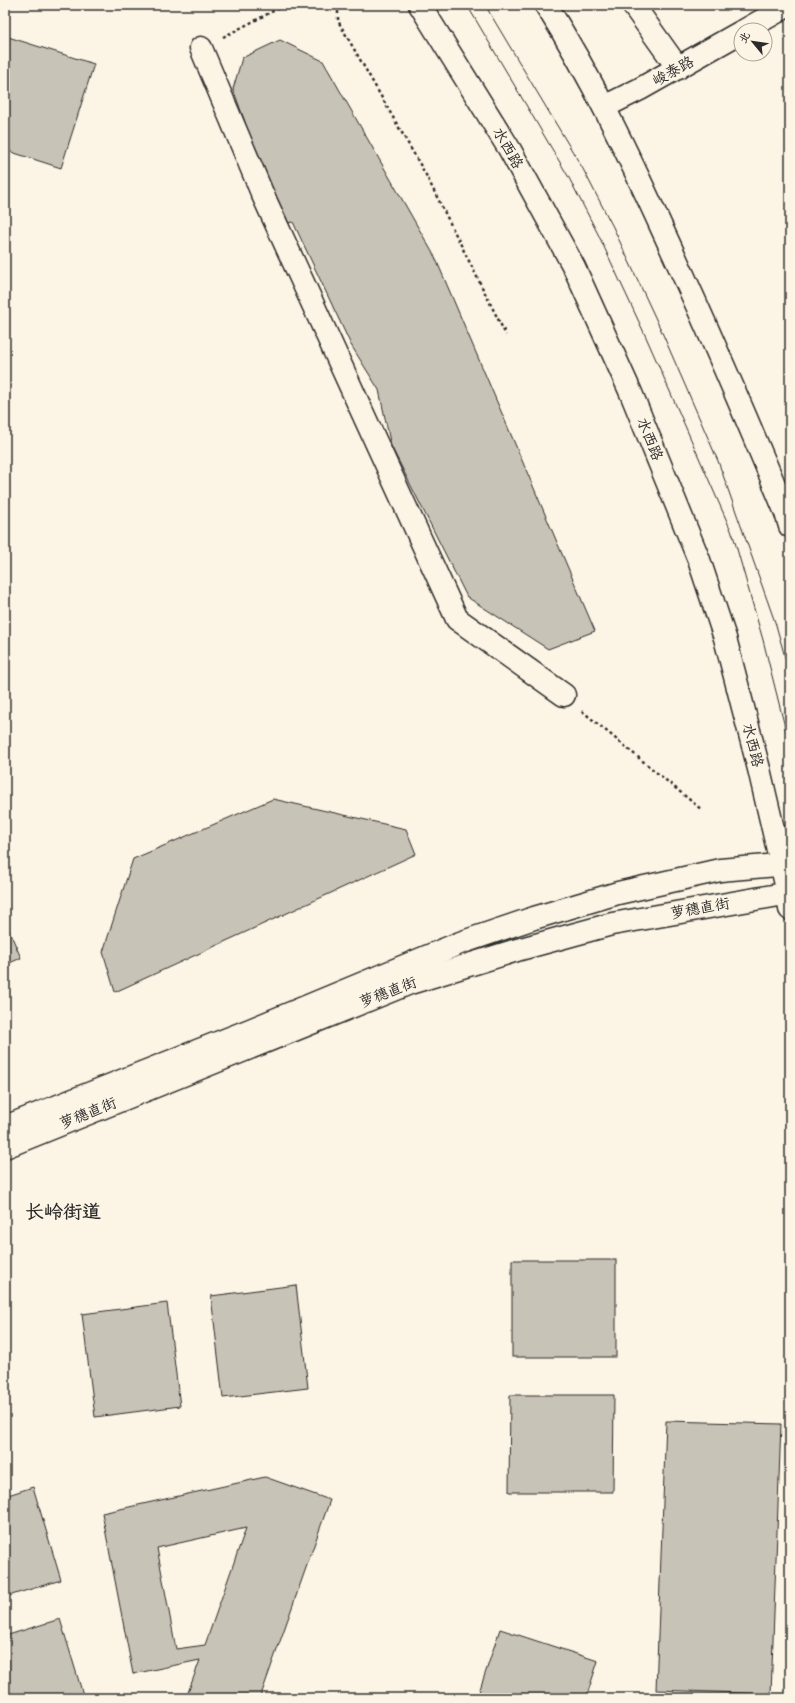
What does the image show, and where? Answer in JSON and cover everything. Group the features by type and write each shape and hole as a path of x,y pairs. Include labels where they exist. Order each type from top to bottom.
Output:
{"street":[{"name":"水西路","path":"420,5 510,150 570,260 631,393 699,560 725,638 786,864 789,898"},
{"path":"546,5 604,107 648,198 712,337 786,513 790,526"},
{"path":"633,5 678,68"},
{"path":"759,22 789,5"},
{"name":"峻泰路","path":"604,107 678,68 733,37"},
{"path":"201,48 262,193 457,619 564,695"},
{"name":"萝穗直街","path":"5,1127 250,1030 460,943 534,918 618,893 720,870 786,864"},
{"name":"萝穗直街","path":"5,1146 410,983 517,950 612,924 789,898"}],"path":[{"path":"201,48 285,5"},
{"path":"338,5 338,21 426,175 506,335"},
{"path":"564,695 702,810"}],"building":[{"path":"5,36 94,64 61,168 5,150"},
{"path":"280,40 323,61 435,257 595,631 548,649 467,597 391,446 379,390 351,345 293,222 282,224 233,89 242,58"},
{"path":"273,799 406,829 416,854 115,992 103,952 133,859"},
{"path":"5,921 21,958 5,965"},
{"path":"512,1260 616,1260 616,1357 512,1357"},
{"path":"296,1285 308,1388 223,1398 211,1296"},
{"path":"167,1303 180,1406 95,1417 82,1314"},
{"path":"510,1395 614,1395 613,1492 509,1492"},
{"path":"666,1421 781,1424 771,1694 656,1690"},
{"path":"265,1477 330,1500 260,1698 186,1698 200,1660 133,1674 102,1513","holes":["246,1528 205,1645 176,1649 157,1548"]},
{"path":"33,1487 61,1580 5,1597 5,1496"},
{"path":"60,1619 84,1698 5,1698 5,1636"},
{"path":"500,1629 598,1661 586,1698 477,1698"}],"tram line":[{"path":"467,5 568,176 598,234 646,337 733,535 763,640 790,747"},
{"path":"485,5 583,169 613,227 661,330 718,461 776,625 790,675"}],"district":[{"name":"长岭街道","path":"63,1212"}]}
